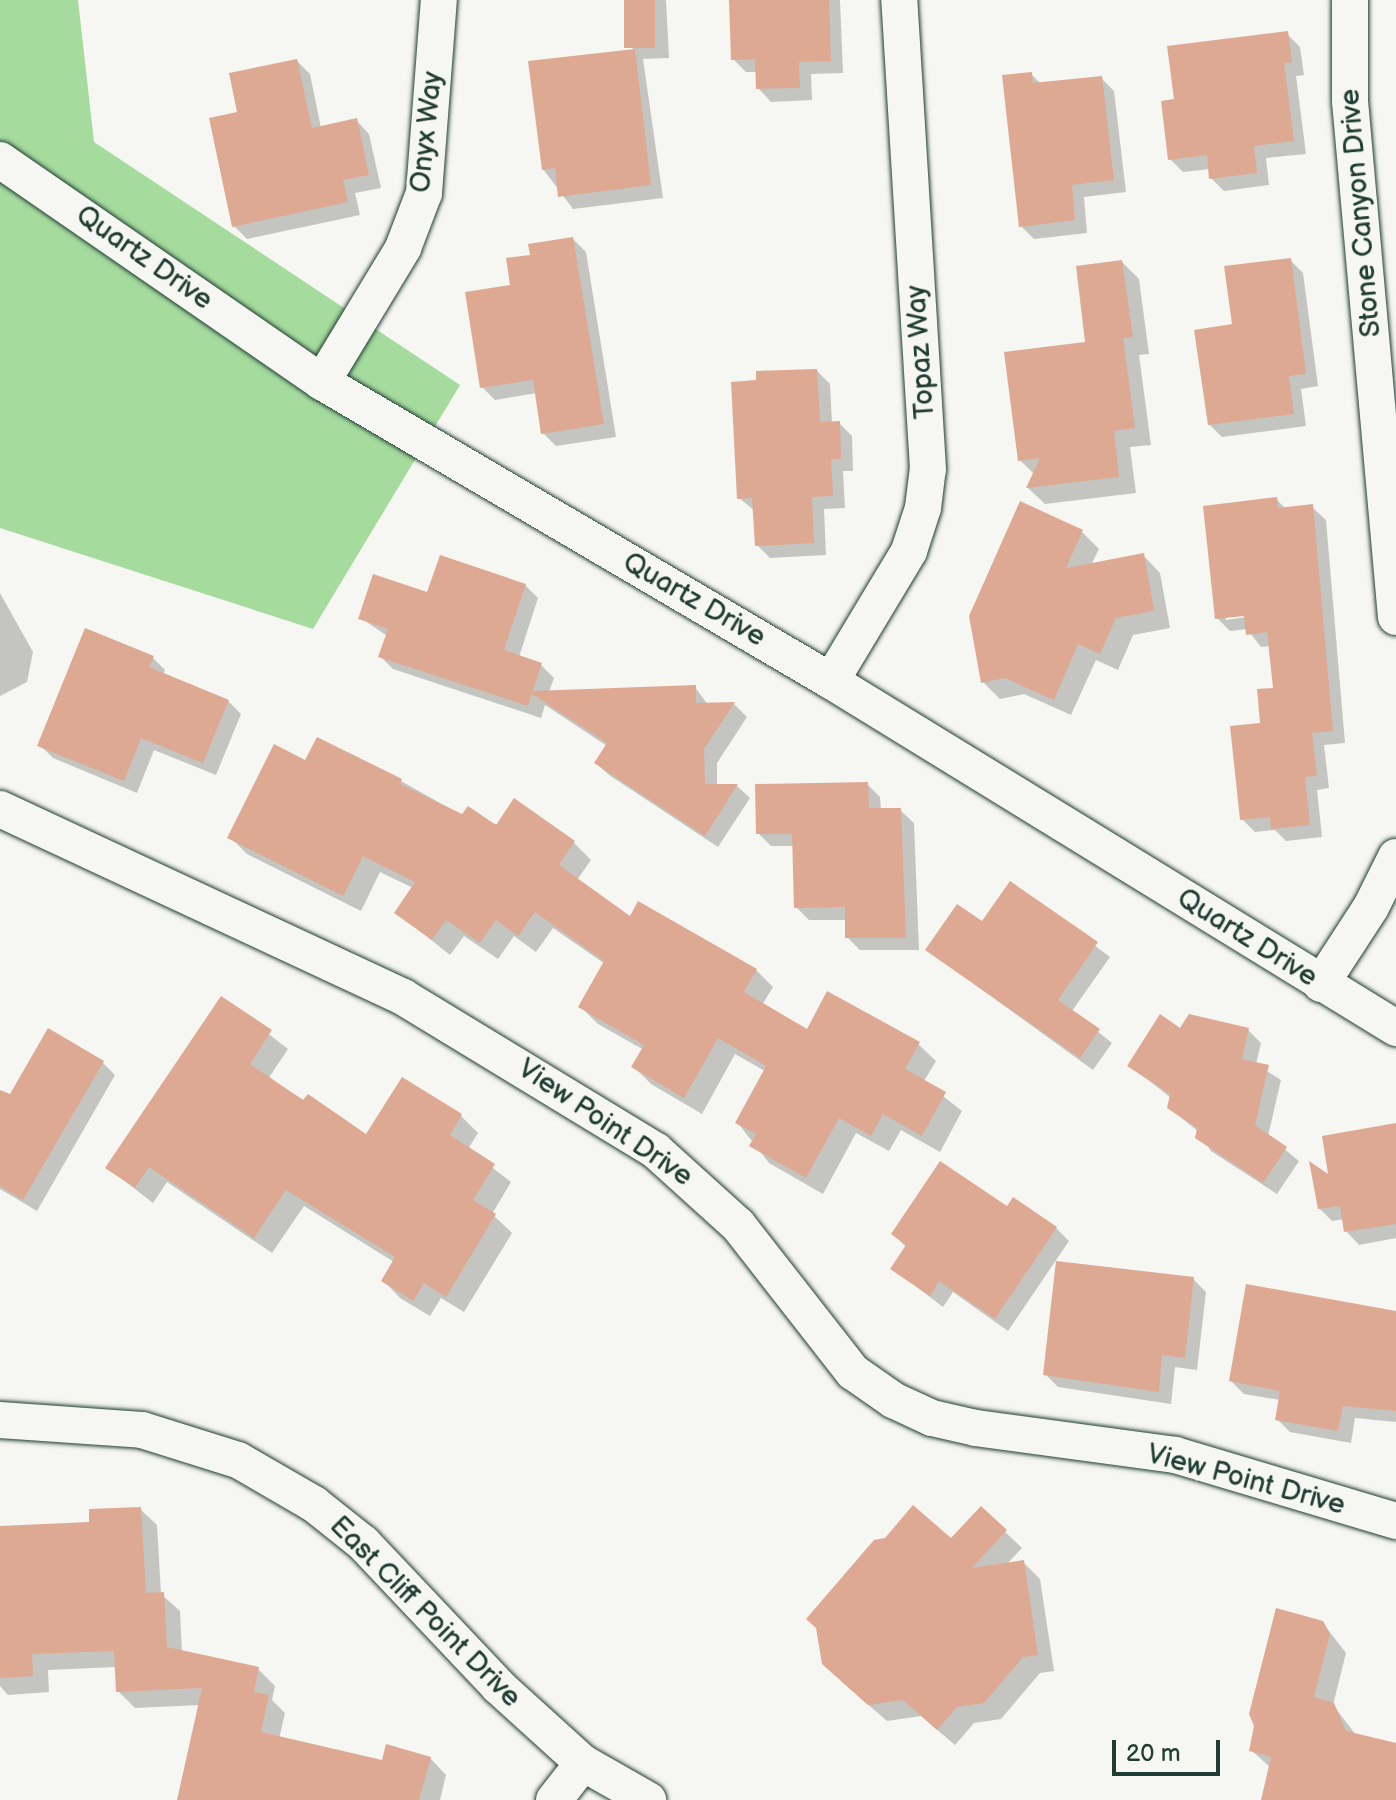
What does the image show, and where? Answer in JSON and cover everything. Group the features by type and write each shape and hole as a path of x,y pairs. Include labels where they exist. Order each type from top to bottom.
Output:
{"street":[{"name":"Onyx Way","path":"322,382 403,248 424,193 439,0"},
{"name":"Topaz Way","path":"831,681 909,551 923,508 928,469 899,0"},
{"name":"Stone Canyon Drive","path":"1350,0 1350,101 1396,617"},
{"name":"Quartz Drive","path":"0,160 322,382 831,681 1396,1028"},
{"name":"View Point Drive","path":"0,809 403,997 656,1151 738,1225 853,1372 893,1400 932,1418 976,1428 1175,1455 1396,1521"},
{"path":"1321,984 1371,907 1396,857"},
{"name":"East Cliff Point Drive","path":"0,1420 142,1430 238,1460 314,1504 363,1543 498,1686 583,1763 648,1800"},
{"path":"554,1800 583,1763"}],"green space":[{"path":"0,0 78,0 94,142 460,385 313,629 0,528"}],"building":[{"path":"624,0 655,0 655,48 624,48"},
{"path":"729,0 829,0 831,61 799,62 800,88 756,89 755,59 731,60"},
{"path":"1288,31 1292,62 1284,63 1294,141 1254,146 1257,173 1209,179 1207,155 1168,160 1161,101 1174,99 1167,46"},
{"path":"635,49 651,185 558,197 555,168 542,170 528,61"},
{"path":"297,59 312,128 357,118 369,175 343,180 348,202 232,227 209,118 237,112 229,73"},
{"path":"1032,72 1033,83 1102,76 1114,180 1072,185 1075,220 1019,227 1002,75"},
{"path":"573,237 604,424 541,434 533,380 480,388 465,292 510,285 506,258 530,255 528,244"},
{"path":"1291,258 1306,374 1289,376 1294,414 1208,425 1194,330 1232,324 1224,266"},
{"path":"1122,260 1133,337 1123,338 1135,428 1114,431 1119,477 1026,488 1040,458 1018,461 1004,352 1085,342 1076,266"},
{"path":"817,369 820,422 840,421 841,459 831,459 833,496 812,497 814,543 755,546 752,498 737,499 731,382 756,380 756,371"},
{"path":"1277,497 1278,508 1313,504 1333,731 1312,733 1317,776 1305,777 1310,825 1271,829 1270,817 1240,820 1230,726 1260,723 1257,689 1273,688 1267,632 1246,635 1244,616 1215,619 1203,506"},
{"path":"1020,501 1083,530 1066,568 1144,553 1154,611 1116,618 1100,654 1078,644 1054,700 1005,678 981,683 969,616"},
{"path":"440,555 526,584 504,650 542,663 533,691 696,685 696,703 735,702 704,749 705,784 738,784 705,836 594,763 607,743 532,694 528,706 378,657 388,629 358,619 373,574 427,592"},
{"path":"85,628 154,656 149,667 229,700 203,763 141,738 124,781 37,746"},
{"path":"317,737 402,779 400,784 462,814 468,806 496,825 514,798 575,841 559,865 630,916 638,901 757,969 744,992 807,1029 827,991 920,1042 905,1069 946,1092 922,1136 883,1114 871,1136 839,1118 806,1178 749,1146 756,1134 735,1123 766,1066 718,1038 684,1098 631,1067 644,1045 578,1007 604,961 535,912 518,936 496,920 480,943 446,920 432,940 394,913 415,882 363,856 343,896 227,838 274,744 305,760"},
{"path":"868,782 869,808 901,808 906,938 845,938 845,907 794,908 792,834 756,834 755,784"},
{"path":"1010,881 1098,942 1058,1000 1100,1029 1080,1058 925,950 957,904 982,921"},
{"path":"221,996 272,1030 250,1064 303,1100 308,1094 366,1134 402,1077 462,1114 450,1135 495,1164 473,1200 496,1214 446,1297 424,1283 413,1301 381,1281 395,1257 286,1190 254,1238 149,1167 135,1188 105,1168"},
{"path":"1160,1014 1180,1028 1189,1014 1249,1028 1242,1059 1269,1065 1255,1125 1287,1147 1263,1183 1195,1138 1197,1128 1167,1108 1170,1094 1127,1066"},
{"path":"48,1028 104,1061 23,1200 0,1186 0,1090 10,1094"},
{"path":"1396,1123 1396,1224 1344,1232 1340,1206 1318,1209 1309,1161 1328,1174 1322,1136"},
{"path":"940,1161 1007,1206 1013,1197 1057,1227 995,1319 939,1281 930,1296 890,1269 906,1245 891,1234"},
{"path":"1056,1261 1194,1277 1185,1358 1162,1355 1159,1392 1043,1375"},
{"path":"1246,1284 1396,1311 1396,1411 1343,1406 1338,1431 1275,1420 1280,1391 1229,1381"},
{"path":"913,1505 951,1538 981,1506 1007,1530 972,1568 1024,1560 1038,1655 1023,1657 984,1703 957,1707 937,1730 903,1700 868,1705 822,1664 816,1628 806,1619 874,1540 885,1538"},
{"path":"141,1507 146,1593 164,1592 167,1647 259,1667 254,1692 269,1695 261,1732 382,1760 386,1744 431,1757 419,1800 177,1800 202,1688 116,1692 114,1651 32,1654 33,1676 0,1678 0,1526 89,1522 89,1509"},
{"path":"1276,1608 1323,1621 1330,1634 1314,1697 1334,1703 1346,1731 1396,1743 1396,1800 1261,1800 1271,1757 1249,1751 1254,1726 1249,1714"}]}
